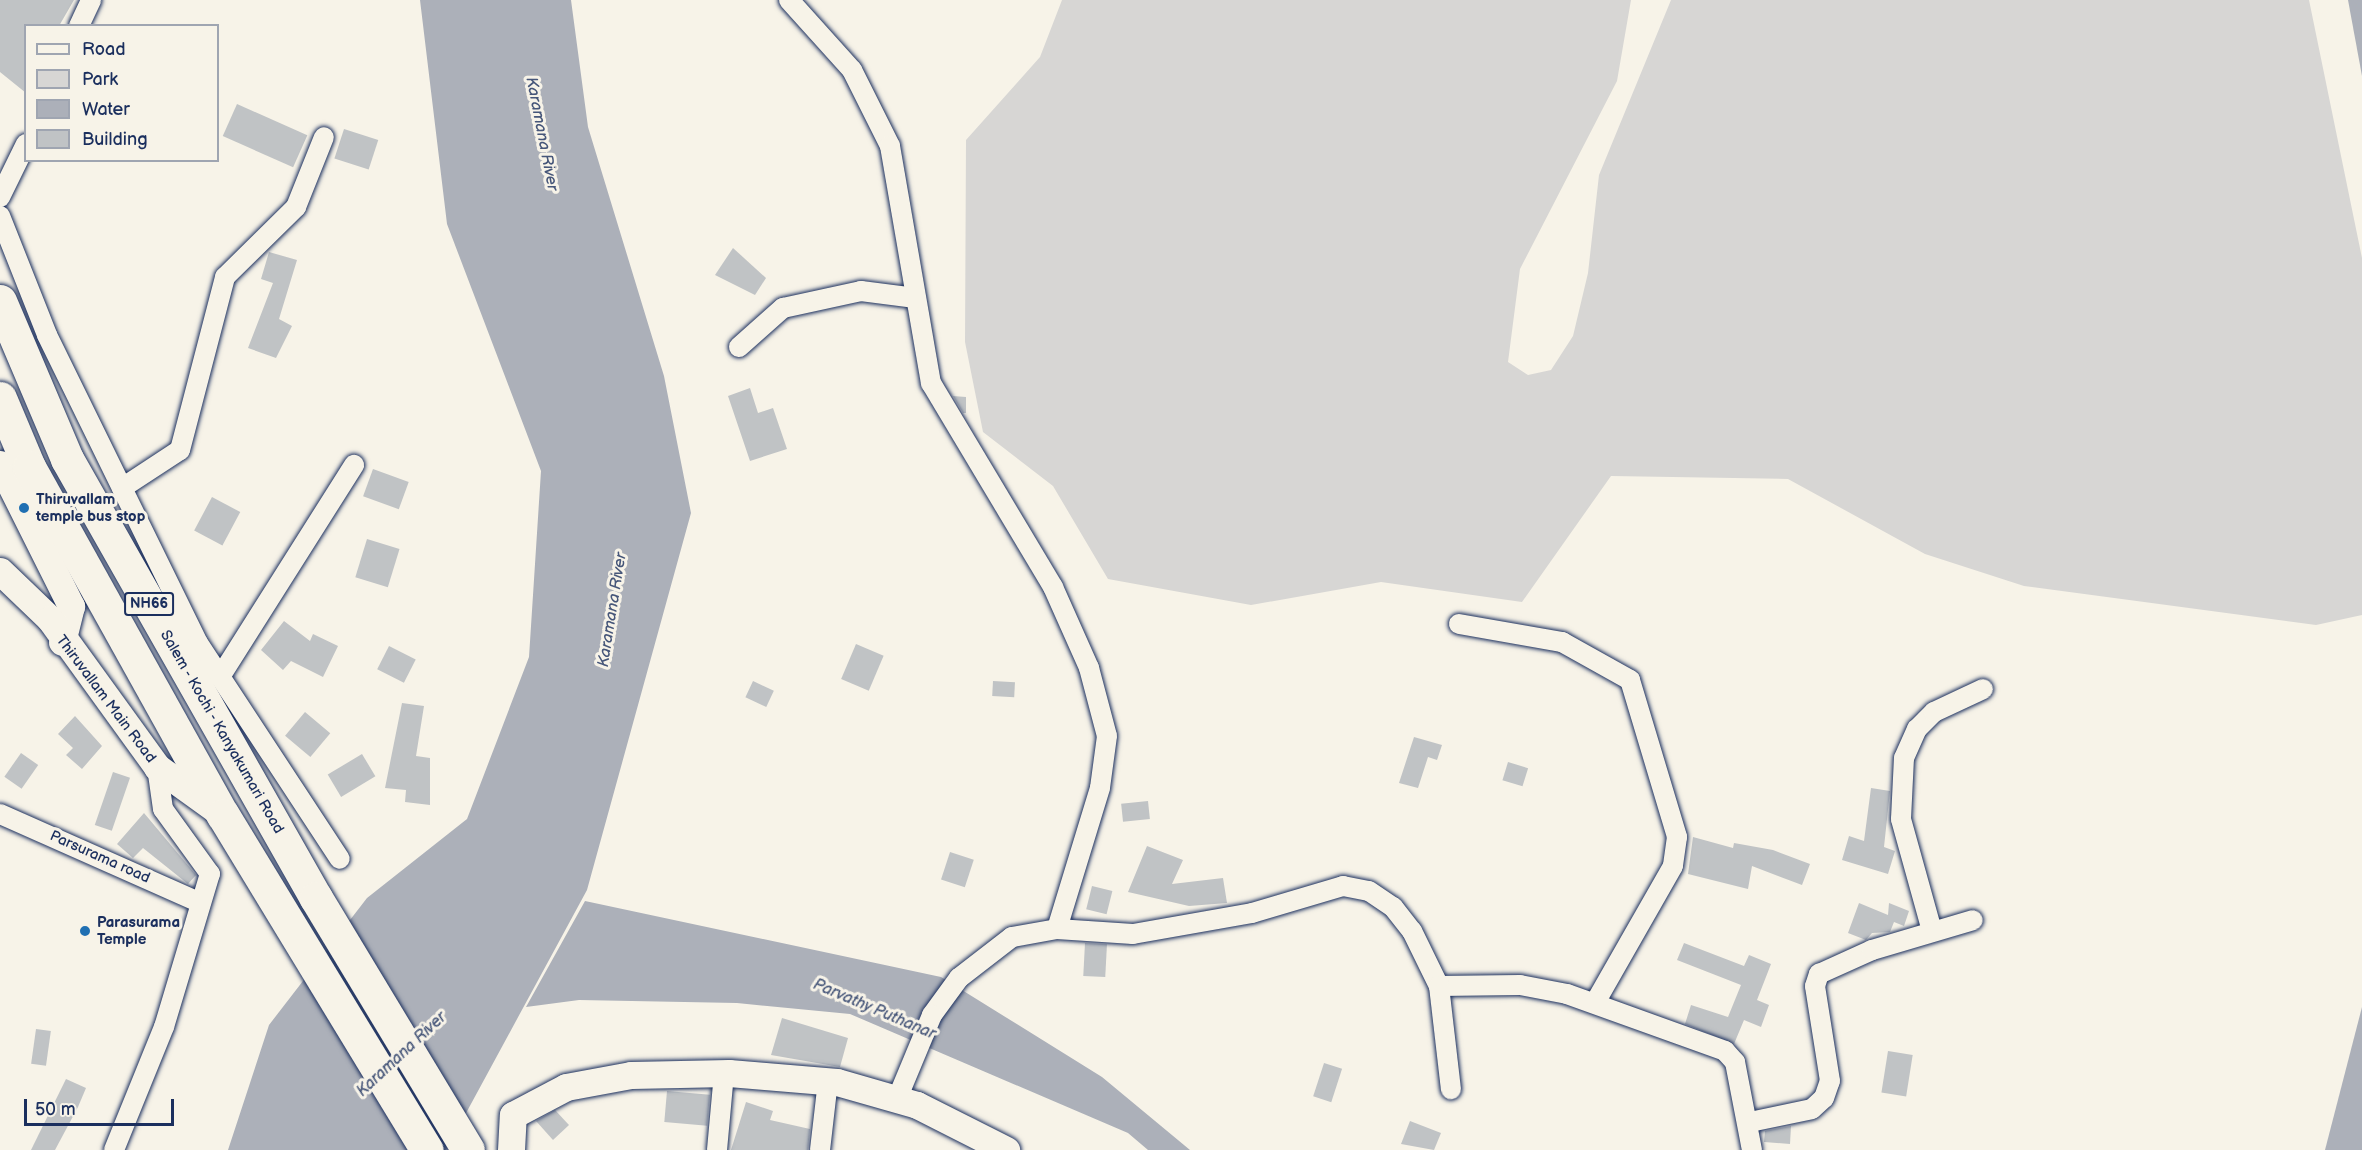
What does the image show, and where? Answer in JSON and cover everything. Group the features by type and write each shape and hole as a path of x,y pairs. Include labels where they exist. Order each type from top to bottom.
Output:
{"highway":[{"name":"Salem - Kochi - Kanyakumari Road","path":"0,301 68,459 316,898 468,1150"},
{"name":"NH66","path":"0,398 29,467 223,815 427,1150"}],"street":[{"path":"80,24 91,0"},
{"path":"789,0 852,70 890,146 909,234 916,298 931,383 1053,587 1102,707 1107,760 1057,929"},
{"path":"122,488 180,450 225,277 296,207 324,137"},
{"path":"0,197 24,148"},
{"path":"0,216 47,335 198,643 340,860"},
{"path":"739,347 783,308 861,291 916,298"},
{"path":"0,464 71,606 62,642"},
{"path":"220,677 354,465"},
{"name":"Thiruvallam Main Road","path":"0,571 50,619 62,642 157,767 223,815"},
{"path":"1459,624 1562,642 1630,680 1677,837 1673,866 1594,1003"},
{"path":"1932,931 1901,819 1904,758 1917,729 1934,712 1983,689"},
{"path":"114,1150 164,1027 199,902 210,874 164,809 157,767"},
{"name":"Parsurama road","path":"0,814 199,902"},
{"path":"897,1099 912,1055 958,978 1012,937 1057,929 1133,934 1252,913 1343,886 1369,891 1393,907 1439,986 1451,1089"},
{"path":"1750,1122 1812,1110 1824,1098 1830,1081 1815,986 1819,974 1932,931 1973,920"},
{"path":"1439,986 1520,985 1594,1003 1725,1051 1735,1062 1750,1122 1752,1150"},
{"path":"511,1150 513,1114 567,1087 631,1075 724,1073 828,1081 897,1099 1006,1150"},
{"path":"717,1150 724,1073"},
{"path":"820,1150 828,1081"}],"green space":[{"path":"1062,0 1631,0 1617,81 1520,269 1508,362 1528,375 1551,370 1573,336 1588,273 1599,175 1671,0 2309,0 2362,258 2362,615 2316,625 2024,586 1925,554 1788,479 1611,476 1522,602 1381,582 1251,605 1108,579 1053,486 983,432 965,342 966,140 1040,57"}],"water":[{"name":"Karamana River","path":"420,0 571,0 588,127 664,376 691,513 587,890 446,1150 228,1150 269,1025 367,898 467,819 529,657 541,471 447,224"},
{"path":"2348,0 2362,0 2362,76"},
{"name":"Parvathy Puthanar","path":"585,901 941,977 1102,1077 1190,1150 1148,1150 1128,1133 850,1014 737,1003 579,1000 526,1007"},
{"path":"2362,1007 2362,1150 2325,1150"}],"building":[{"path":"0,0 74,0 60,24 24,24 24,91 0,72"},
{"path":"237,104 307,135 293,167 223,136"},
{"path":"344,129 378,140 369,170 334,158"},
{"path":"733,248 766,278 755,295 715,275"},
{"path":"269,252 297,260 279,319 292,326 276,358 248,348 273,283 261,279"},
{"path":"750,388 758,413 773,408 787,449 750,461 728,396"},
{"path":"953,396 966,397 966,413 963,413"},
{"path":"373,469 409,482 399,509 363,496"},
{"path":"212,497 240,512 222,546 194,531"},
{"path":"367,539 400,549 388,587 355,577"},
{"path":"284,621 310,641 313,634 338,646 323,677 291,661 283,670 261,650"},
{"path":"856,644 884,656 869,691 841,679"},
{"path":"389,646 416,660 404,683 377,669"},
{"path":"753,681 774,691 766,707 745,697"},
{"path":"993,681 1015,682 1014,697 992,696"},
{"path":"402,703 424,706 416,756 430,758 430,805 405,802 406,790 385,788"},
{"path":"305,712 330,733 310,757 285,736"},
{"path":"75,716 102,746 82,769 66,755 73,748 58,734"},
{"path":"1414,737 1442,745 1437,760 1428,757 1418,788 1399,783"},
{"path":"21,753 38,765 22,789 4,777"},
{"path":"362,754 375,776 341,797 328,775"},
{"path":"1508,762 1528,768 1523,786 1502,780"},
{"path":"113,772 130,778 112,831 95,825"},
{"path":"1871,788 1890,791 1884,847 1895,851 1888,874 1842,860 1849,836 1864,841"},
{"path":"1148,801 1150,819 1123,822 1121,804"},
{"path":"144,813 196,875 188,884 143,848 133,858 117,844"},
{"path":"1693,837 1733,848 1734,843 1773,850 1810,864 1802,885 1752,866 1748,889 1688,874"},
{"path":"1147,846 1183,860 1172,884 1223,878 1227,903 1189,906 1128,892"},
{"path":"950,852 974,860 965,887 941,880"},
{"path":"1092,886 1112,891 1107,914 1086,909"},
{"path":"1859,903 1888,915 1889,903 1909,911 1904,926 1894,922 1890,932 1872,933 1866,940 1848,933"},
{"path":"1085,943 1107,944 1105,977 1083,976"},
{"path":"1684,943 1744,966 1749,955 1771,964 1757,1000 1769,1005 1761,1027 1744,1020 1734,1044 1685,1024 1691,1005 1728,1017 1741,985 1677,960"},
{"path":"782,1018 848,1038 840,1067 771,1055"},
{"path":"36,1029 51,1031 46,1066 31,1064"},
{"path":"1888,1051 1913,1055 1906,1096 1881,1092"},
{"path":"1324,1063 1342,1069 1331,1102 1313,1096"},
{"path":"66,1079 86,1088 78,1107 55,1150 31,1150"},
{"path":"667,1091 710,1095 707,1126 664,1122"},
{"path":"746,1102 773,1111 770,1120 810,1129 808,1150 731,1150"},
{"path":"555,1110 569,1125 553,1140 536,1121"},
{"path":"1410,1121 1441,1133 1434,1150 1401,1144"},
{"path":"1791,1126 1790,1144 1764,1142 1765,1131"}],"place":[{"name":"Thiruvallam temple bus stop","path":"24,508"},
{"name":"Parasurama Temple","path":"85,931"}]}
